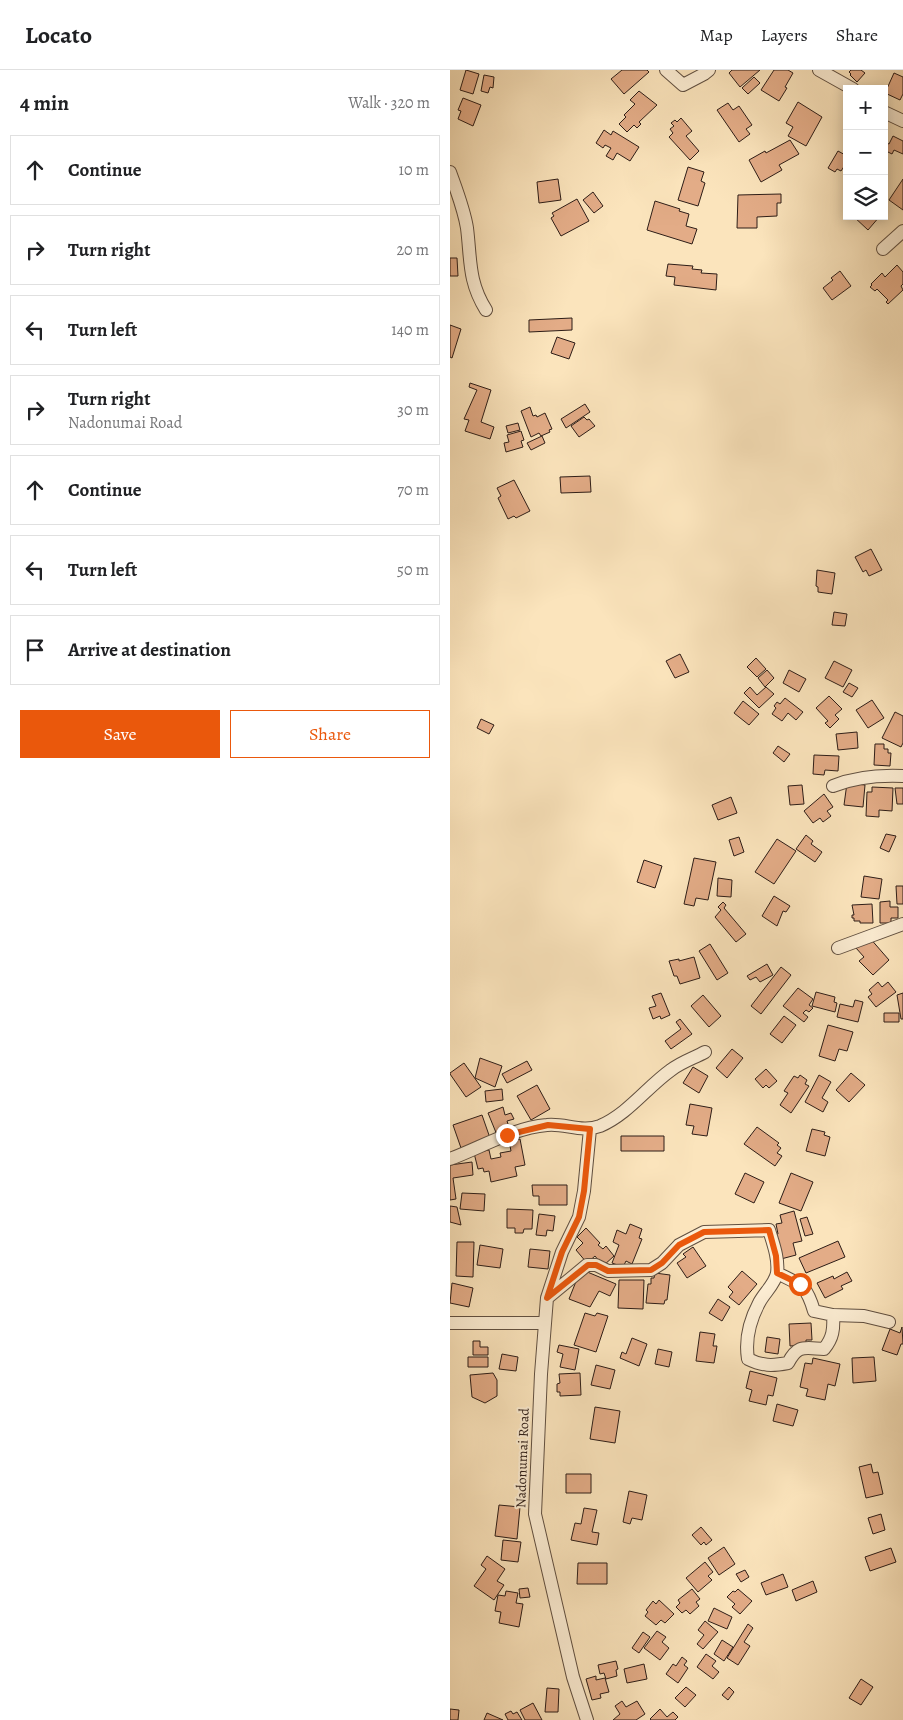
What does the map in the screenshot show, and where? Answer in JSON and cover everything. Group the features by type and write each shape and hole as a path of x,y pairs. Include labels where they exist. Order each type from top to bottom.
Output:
{"street":[{"path":"666,70 682,85 709,70"},
{"path":"818,70 846,85"},
{"path":"888,114 903,122"},
{"path":"450,172 466,225 472,276 476,292 486,310"},
{"path":"883,249 903,231"},
{"path":"833,786 848,780 868,776 903,776"},
{"path":"838,948 903,924"},
{"path":"450,1158 507,1135 548,1125 590,1129 601,1126 624,1111 672,1069 705,1052"},
{"name":"Nadonumai Road","path":"588,1720 573,1677 535,1514 544,1323 547,1298 562,1252 579,1217 590,1129"},
{"path":"547,1298 588,1265 596,1265 608,1271 651,1270 662,1263 679,1245 704,1232 769,1230 776,1256 777,1273 759,1303 747,1335 748,1359 760,1364 773,1366 788,1363 794,1352 802,1348 824,1350 830,1342 834,1329 833,1315"},
{"path":"777,1273 806,1289 814,1311 833,1315 864,1316 889,1322"},
{"path":"450,1323 544,1323"}],"building":[{"path":"466,70 479,74 473,94 460,90"},
{"path":"622,70 647,70 649,72 624,94 611,79"},
{"path":"732,70 760,70 740,87 729,73"},
{"path":"774,70 788,70 793,73 779,101 761,90"},
{"path":"851,70 861,70 865,73 857,82 850,75 849,72"},
{"path":"894,73 903,77 903,94 900,100 888,94 888,86"},
{"path":"484,75 494,77 493,88 490,87 488,93 481,91"},
{"path":"754,77 760,83 748,94 742,88"},
{"path":"639,91 657,105 639,122 641,124 637,128 634,125 627,132 619,124 626,117 624,115 635,104 630,100"},
{"path":"463,98 481,105 473,126 458,119 461,111 458,110"},
{"path":"798,102 822,117 806,146 788,136 793,127 786,123"},
{"path":"728,103 733,110 739,106 752,125 746,129 750,134 739,142 717,110"},
{"path":"681,118 692,131 686,136 699,151 690,160 669,137 673,133 670,129 674,126 671,123 675,120 677,122"},
{"path":"604,130 611,135 613,131 639,147 630,161 617,153 613,160 606,156 611,148 605,145 603,148 596,143"},
{"path":"893,136 903,141 903,154 894,150 892,154 888,152"},
{"path":"790,140 799,154 779,165 782,170 761,182 749,160"},
{"path":"838,151 843,154 843,168 841,171 837,169 835,172 828,168"},
{"path":"688,167 704,172 701,181 705,183 698,206 678,200"},
{"path":"558,179 561,200 539,203 537,182"},
{"path":"903,179 903,210 889,200"},
{"path":"593,192 603,206 594,213 583,200"},
{"path":"781,194 781,203 777,203 777,216 757,217 757,228 737,228 738,195"},
{"path":"577,199 589,221 561,236 551,218 554,216 552,213"},
{"path":"655,201 689,214 686,226 697,229 692,244 647,230"},
{"path":"857,220 877,220 868,230"},
{"path":"450,258 457,258 458,276 450,276"},
{"path":"668,264 693,266 692,269 702,270 701,273 717,274 716,290 674,285 675,277 666,276"},
{"path":"897,265 903,272 903,284 901,286 903,290 888,304 886,302 888,300 877,289 875,291 870,287 882,273 885,277"},
{"path":"840,271 851,286 832,300 823,288"},
{"path":"572,318 572,330 529,332 529,320"},
{"path":"450,325 461,329 452,358 450,357"},
{"path":"557,337 575,343 569,359 551,353"},
{"path":"470,383 491,390 481,422 494,427 490,439 465,431 469,420 464,419 477,390 469,387"},
{"path":"585,404 590,412 566,428 561,419"},
{"path":"530,407 533,416 536,415 537,417 545,413 552,429 549,430 550,432 541,436 539,433 531,437 521,411"},
{"path":"584,417 587,420 589,419 595,426 579,437 571,426"},
{"path":"518,423 520,430 508,433 506,426"},
{"path":"521,431 524,440 521,441 523,447 506,452 504,443 509,442 507,435"},
{"path":"542,436 545,443 531,450 527,443"},
{"path":"590,476 591,492 561,493 560,477"},
{"path":"514,480 530,511 516,518 514,516 508,519 498,498 501,496 497,488"},
{"path":"871,549 882,570 869,576 866,570 863,572 855,557"},
{"path":"817,570 835,573 832,594 818,592 818,587 816,586"},
{"path":"834,612 847,614 845,626 832,625"},
{"path":"680,654 689,672 675,678 666,661"},
{"path":"756,658 766,669 757,677 747,667"},
{"path":"834,661 852,670 843,687 825,678"},
{"path":"767,670 774,678 765,687 758,678"},
{"path":"789,670 806,679 799,692 783,683"},
{"path":"849,683 858,688 852,697 843,692"},
{"path":"750,687 757,695 766,687 774,694 759,708 744,693"},
{"path":"829,696 842,709 835,715 839,719 830,728 825,723 828,721 816,708"},
{"path":"785,698 803,712 796,720 788,713 782,721 772,714 777,702 780,704"},
{"path":"872,700 884,718 868,728 856,710"},
{"path":"743,701 759,714 749,725 734,713"},
{"path":"895,712 903,716 903,743 901,747 882,738"},
{"path":"481,719 494,725 489,734 477,728"},
{"path":"857,732 858,748 838,750 836,734"},
{"path":"875,744 884,744 884,749 888,749 888,753 891,753 890,766 874,765"},
{"path":"778,746 790,754 784,762 773,753"},
{"path":"814,755 839,756 838,771 825,770 824,775 813,774"},
{"path":"847,783 865,785 863,807 844,805"},
{"path":"802,785 804,804 790,805 788,786"},
{"path":"872,787 893,788 892,811 879,810 879,817 866,816 867,792 872,792"},
{"path":"895,788 903,788 903,804 897,804"},
{"path":"824,794 833,807 827,811 831,816 823,822 820,818 813,823 804,811"},
{"path":"731,797 737,813 718,820 712,805"},
{"path":"886,834 896,836 889,852 880,848"},
{"path":"806,835 813,841 811,844 822,852 815,862 796,849"},
{"path":"739,837 744,852 734,856 729,840"},
{"path":"777,839 796,851 774,884 755,872"},
{"path":"694,858 716,862 708,900 696,898 694,906 684,904"},
{"path":"644,860 662,866 655,888 637,882"},
{"path":"864,876 882,879 879,899 861,897"},
{"path":"718,878 732,880 731,897 717,896"},
{"path":"896,886 903,886 903,904 897,904"},
{"path":"774,896 790,906 786,912 783,911 777,926 762,916"},
{"path":"890,901 890,907 898,907 898,918 891,918 891,923 880,923 880,902"},
{"path":"723,902 726,905 724,908 746,934 736,942 715,917 721,910 718,907"},
{"path":"872,904 873,923 854,921 854,918 852,918 852,915 854,915 852,905"},
{"path":"869,937 889,960 873,975 859,961 864,957 856,948"},
{"path":"710,944 728,973 717,980 699,951"},
{"path":"694,957 700,978 680,984 677,976 674,976 669,961 679,959 679,961"},
{"path":"767,964 773,975 760,982 756,977 750,980 747,976"},
{"path":"781,967 791,975 761,1014 751,1006"},
{"path":"878,982 882,987 888,982 896,992 876,1007 868,997 872,994 869,990"},
{"path":"798,988 813,999 809,1005 813,1008 809,1012 806,1010 803,1013 808,1017 804,1022 783,1006"},
{"path":"816,992 835,997 834,1002 837,1003 835,1012 812,1006"},
{"path":"661,993 670,1015 661,1019 660,1016 653,1019 649,1008 656,1006 652,996"},
{"path":"903,993 903,1019 901,1019 897,995"},
{"path":"703,995 721,1016 709,1027 691,1006"},
{"path":"855,1000 863,1002 858,1022 837,1017 840,1004 853,1007"},
{"path":"884,1013 899,1013 899,1022 884,1022"},
{"path":"784,1016 796,1025 782,1043 770,1034"},
{"path":"680,1019 692,1034 671,1049 665,1041 681,1029 676,1022"},
{"path":"828,1025 853,1032 847,1051 839,1049 835,1061 819,1056"},
{"path":"732,1049 743,1058 727,1078 716,1068"},
{"path":"480,1058 502,1066 495,1087 475,1078"},
{"path":"527,1061 532,1070 507,1083 502,1074"},
{"path":"464,1063 481,1087 466,1097 450,1074"},
{"path":"693,1067 708,1076 699,1093 683,1083"},
{"path":"766,1069 777,1081 769,1088 766,1085 763,1088 755,1079"},
{"path":"851,1073 865,1085 849,1102 836,1090"},
{"path":"800,1075 807,1080 805,1084 809,1086 791,1113 780,1105 788,1093 784,1091 794,1076 798,1078"},
{"path":"819,1075 831,1082 822,1098 828,1102 823,1112 805,1102"},
{"path":"537,1085 550,1109 531,1120 517,1096"},
{"path":"502,1089 503,1100 486,1102 485,1091"},
{"path":"690,1104 712,1108 707,1136 692,1134 694,1126 686,1125"},
{"path":"503,1107 505,1115 511,1113 514,1119 507,1121 510,1130 497,1135 488,1113"},
{"path":"482,1115 490,1138 461,1148 453,1125"},
{"path":"757,1127 779,1143 777,1145 781,1148 777,1153 782,1156 775,1166 744,1144"},
{"path":"812,1129 825,1132 824,1135 830,1137 825,1156 806,1151"},
{"path":"621,1136 664,1136 664,1151 621,1151"},
{"path":"520,1139 525,1165 515,1167 517,1176 491,1182 489,1171 484,1172 483,1168 478,1169 474,1153 489,1150 491,1159 501,1157 500,1153 511,1151 509,1141"},
{"path":"472,1162 473,1175 453,1178 456,1199 450,1200 450,1165"},
{"path":"745,1173 764,1182 754,1203 735,1194"},
{"path":"791,1173 813,1182 801,1211 779,1203"},
{"path":"532,1185 567,1185 567,1205 539,1205 539,1196 533,1196"},
{"path":"462,1193 485,1194 484,1211 460,1209"},
{"path":"450,1206 457,1207 461,1225 450,1222"},
{"path":"507,1209 533,1210 532,1229 524,1229 523,1233 515,1233 515,1228 507,1228"},
{"path":"794,1211 802,1241 793,1243 796,1255 781,1259 774,1235 778,1234 776,1224 782,1223 780,1215"},
{"path":"539,1214 555,1216 553,1231 547,1230 546,1236 536,1235"},
{"path":"807,1217 813,1234 805,1236 800,1219"},
{"path":"630,1224 642,1229 639,1238 642,1239 632,1264 626,1261 623,1267 612,1263 619,1245 613,1242 617,1230 626,1234"},
{"path":"586,1228 600,1243 598,1245 603,1249 606,1246 614,1256 603,1266 595,1256 587,1263 576,1250 583,1243 577,1237"},
{"path":"838,1241 845,1257 806,1273 799,1258"},
{"path":"457,1242 474,1242 473,1277 456,1276"},
{"path":"480,1245 503,1249 500,1268 477,1265"},
{"path":"693,1247 706,1266 687,1278 677,1263 686,1257 683,1254"},
{"path":"530,1249 550,1251 548,1269 528,1267"},
{"path":"585,1271 616,1284 610,1296 599,1291 590,1307 569,1299 579,1274"},
{"path":"742,1271 757,1284 739,1305 729,1297 733,1292 728,1287"},
{"path":"847,1272 852,1281 841,1286 843,1289 825,1298 817,1283 833,1276 834,1279"},
{"path":"655,1273 670,1275 667,1300 665,1300 664,1304 646,1303 648,1284 651,1284 651,1278 654,1278"},
{"path":"619,1280 644,1280 643,1309 618,1308"},
{"path":"452,1283 473,1288 469,1307 450,1303"},
{"path":"718,1299 730,1307 722,1321 709,1313"},
{"path":"585,1313 595,1316 597,1313 608,1316 596,1352 574,1345"},
{"path":"811,1323 812,1340 806,1340 806,1345 790,1346 789,1324"},
{"path":"902,1327 903,1344 901,1344 897,1355 882,1350 890,1329 900,1333"},
{"path":"700,1332 715,1334 713,1346 717,1346 714,1363 696,1361"},
{"path":"767,1337 780,1339 778,1354 765,1352"},
{"path":"632,1338 647,1344 639,1366 620,1358 622,1352 626,1354"},
{"path":"473,1341 480,1341 480,1347 488,1347 488,1355 473,1355"},
{"path":"559,1345 579,1349 575,1370 560,1367 563,1354 557,1352"},
{"path":"658,1349 672,1352 669,1367 655,1364"},
{"path":"502,1354 518,1357 516,1371 499,1369"},
{"path":"468,1357 488,1357 488,1367 468,1367"},
{"path":"874,1357 876,1381 853,1383 852,1358"},
{"path":"813,1358 840,1364 835,1386 828,1384 825,1400 806,1396 808,1389 800,1387 805,1363 812,1364"},
{"path":"596,1365 615,1370 610,1389 591,1385"},
{"path":"750,1371 777,1378 773,1396 768,1395 766,1405 749,1401 752,1390 746,1388"},
{"path":"493,1373 497,1380 497,1396 485,1403 472,1397 470,1375"},
{"path":"580,1373 581,1395 560,1396 560,1392 557,1392 557,1384 560,1383 559,1374"},
{"path":"777,1404 798,1410 793,1426 773,1421"},
{"path":"595,1407 620,1411 615,1443 590,1439"},
{"path":"871,1464 873,1473 878,1472 883,1494 866,1498 859,1467"},
{"path":"566,1474 591,1474 591,1493 566,1493"},
{"path":"629,1491 647,1495 642,1520 632,1518 630,1524 623,1522"},
{"path":"499,1505 520,1507 517,1539 495,1536"},
{"path":"584,1508 597,1510 592,1532 599,1533 597,1545 571,1540 575,1523 581,1524"},
{"path":"881,1514 885,1530 873,1534 868,1518"},
{"path":"701,1527 712,1540 706,1545 704,1542 701,1545 692,1535"},
{"path":"503,1540 521,1542 518,1562 501,1560"},
{"path":"724,1547 735,1564 719,1575 708,1558"},
{"path":"891,1548 896,1562 870,1571 865,1557"},
{"path":"487,1556 505,1569 497,1581 504,1585 494,1600 474,1586 486,1569 481,1565"},
{"path":"705,1562 713,1572 708,1576 712,1580 698,1592 686,1578"},
{"path":"578,1563 607,1563 607,1584 577,1584"},
{"path":"745,1570 749,1577 741,1582 736,1574"},
{"path":"783,1574 788,1587 766,1595 761,1583"},
{"path":"813,1581 817,1592 796,1601 792,1590"},
{"path":"528,1588 530,1597 520,1598 519,1589"},
{"path":"692,1589 700,1599 696,1602 699,1606 690,1614 686,1610 682,1613 676,1607 680,1603 678,1600"},
{"path":"738,1589 752,1601 740,1614 732,1607 735,1604 727,1597"},
{"path":"506,1591 518,1593 516,1603 523,1604 519,1627 499,1623 501,1612 495,1611 498,1595 505,1596"},
{"path":"659,1600 674,1614 665,1623 661,1620 656,1625 645,1616 648,1612 646,1610 653,1601 656,1604"},
{"path":"714,1608 732,1617 727,1629 708,1621"},
{"path":"705,1621 718,1632 703,1649 697,1644 704,1635 698,1630"},
{"path":"748,1624 753,1628 744,1642 750,1646 738,1665 727,1658"},
{"path":"657,1631 666,1637 662,1642 669,1648 660,1660 644,1648"},
{"path":"643,1632 650,1637 639,1653 632,1648"},
{"path":"722,1640 733,1647 724,1661 714,1654"},
{"path":"706,1654 716,1661 712,1666 719,1672 713,1679 697,1667"},
{"path":"682,1657 687,1661 684,1665 688,1668 678,1683 666,1674 673,1664 676,1666"},
{"path":"616,1661 617,1676 606,1679 604,1673 600,1674 598,1665"},
{"path":"644,1664 647,1679 627,1683 624,1669"},
{"path":"596,1676 596,1680 605,1678 609,1692 600,1694 601,1698 592,1700 586,1679"},
{"path":"861,1679 873,1687 861,1705 849,1698"},
{"path":"686,1687 696,1695 685,1707 675,1698"},
{"path":"729,1687 734,1692 728,1700 722,1695"},
{"path":"547,1688 559,1689 558,1712 545,1712"},
{"path":"622,1701 626,1707 637,1701 645,1714 636,1720 613,1720 620,1714 615,1706"},
{"path":"533,1703 542,1720 525,1720 520,1710"},
{"path":"450,1709 459,1710 458,1720 450,1720"},
{"path":"660,1709 667,1717 673,1712 678,1717 675,1720 651,1720"},
{"path":"511,1711 513,1714 517,1712 522,1720 508,1720 505,1714"},
{"path":"487,1713 503,1720 484,1720"}],"route":[{"path":"507,1135 548,1125 590,1129 584,1191 579,1217 562,1252 547,1298 588,1265 596,1265 608,1271 651,1270 662,1263 679,1245 704,1232 769,1230 776,1256 777,1273 800,1284"}]}
